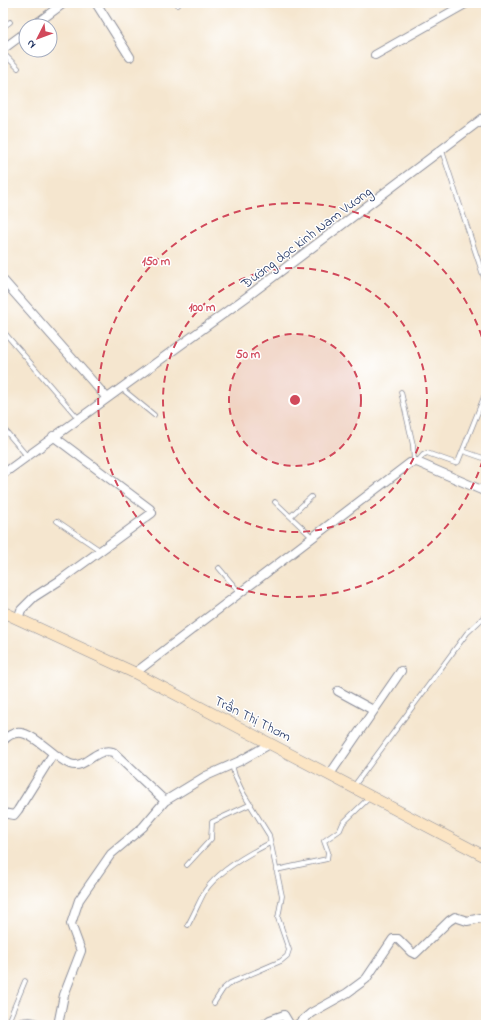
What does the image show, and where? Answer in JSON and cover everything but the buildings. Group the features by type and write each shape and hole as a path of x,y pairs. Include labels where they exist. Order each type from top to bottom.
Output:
{"street":[{"path":"44,18 64,3"},
{"path":"96,3 130,56"},
{"path":"375,55 467,3"},
{"path":"3,49 18,38"},
{"name":"Đường dọc kinh Nam Vương","path":"3,474 53,436 248,296 442,151 486,116"},
{"path":"3,280 107,398"},
{"path":"18,619 21,610 34,597 151,516 152,511 53,436"},
{"path":"135,673 400,469 415,462 486,492"},
{"name":"Trần Thị Thơm","path":"3,612 135,673 486,857"},
{"path":"330,774 401,671"},
{"path":"338,691 373,710"},
{"path":"3,741 8,734 16,731 25,732 53,754 71,765 79,765 97,753 106,751 112,752 165,801"},
{"path":"58,1025 64,995 81,951 71,924 79,900 111,854 143,827 165,801 206,776 232,765 270,744"},
{"path":"3,813 14,814 53,754"},
{"path":"297,1025 311,1013 347,993 366,978 393,939 398,940 415,954 455,917 467,921 486,917"},
{"path":"263,1025 270,1020 284,1015 290,1025"}],"lane":[{"path":"3,27 10,22"},
{"path":"3,53 18,68"},
{"path":"442,151 486,284"},
{"path":"3,331 78,418"},
{"path":"121,388 154,415"},
{"path":"401,392 413,445 415,462"},
{"path":"415,462 427,453 455,463 463,451 486,392"},
{"path":"4,429 27,456"},
{"path":"463,451 486,459"},
{"path":"291,516 311,497"},
{"path":"275,502 312,537"},
{"path":"58,521 101,551"},
{"path":"219,568 240,593"},
{"path":"354,787 468,633 486,615"},
{"path":"214,1003 225,986 281,961 287,956 289,950 278,918 282,896 270,843 264,826 235,776 232,765"},
{"path":"276,870 313,864 327,859 328,852 324,841 340,830 343,823 371,796"},
{"path":"187,865 212,840 212,822 251,804"},
{"path":"188,925 206,890 228,869 247,855 270,843"},
{"path":"25,981 5,1022 16,1023 25,1019 34,1020 44,1025"}]}
